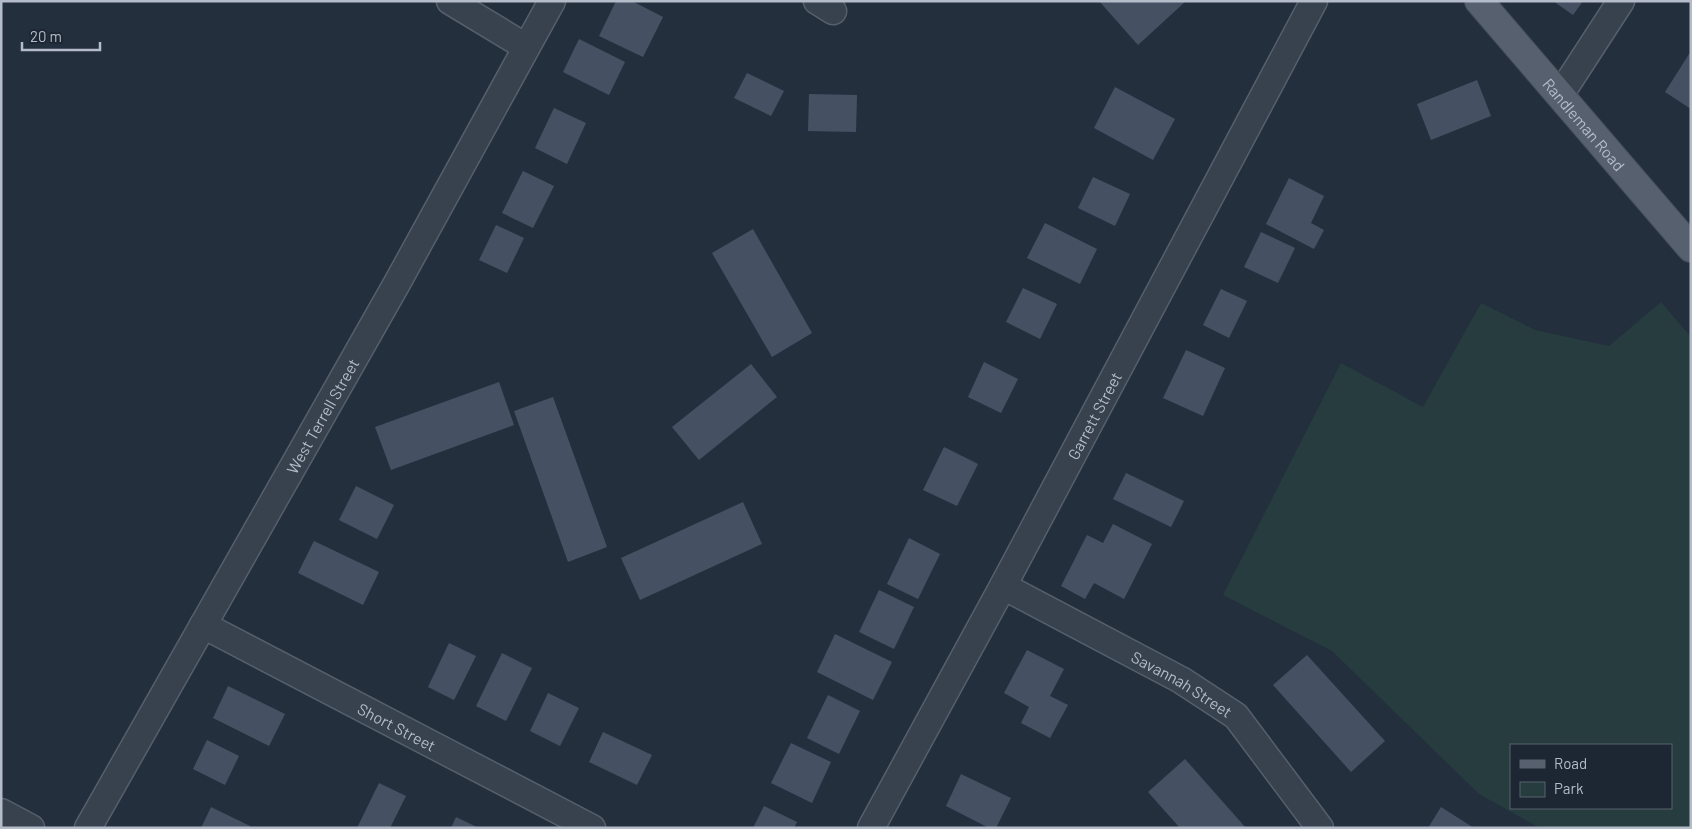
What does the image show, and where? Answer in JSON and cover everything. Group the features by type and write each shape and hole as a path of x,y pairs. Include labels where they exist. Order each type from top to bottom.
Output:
{"main road":[{"name":"Randleman Road","path":"1479,1 1691,248"}],"street":[{"path":"450,1 526,47"},
{"name":"West Terrell Street","path":"88,828 396,284 552,1"},
{"name":"Garrett Street","path":"871,828 1003,586 1314,1"},
{"path":"1560,95 1621,1"},
{"name":"Savannah Street","path":"1003,586 1181,680 1236,716 1320,828"},
{"name":"Short Street","path":"203,625 592,828"},
{"path":"1,812 31,828"}],"green space":[{"path":"1661,302 1691,337 1691,828 1540,828 1479,794 1332,651 1223,595 1341,363 1423,407 1481,303 1535,330 1609,346"}],"building":[{"path":"616,1 632,1 663,17 643,57 599,36"},
{"path":"1099,1 1186,1 1138,45"},
{"path":"1553,1 1583,1 1573,15"},
{"path":"579,39 625,62 609,95 563,72"},
{"path":"1691,51 1691,109 1665,92"},
{"path":"747,73 784,91 771,116 734,98"},
{"path":"1477,80 1491,116 1431,140 1417,104"},
{"path":"1115,87 1175,119 1153,160 1094,128"},
{"path":"809,94 857,95 856,132 808,131"},
{"path":"554,108 586,123 567,164 535,148"},
{"path":"523,171 554,186 533,228 502,213"},
{"path":"1093,177 1130,194 1115,226 1078,208"},
{"path":"1289,178 1324,196 1311,223 1324,230 1314,249 1266,224"},
{"path":"1045,223 1097,249 1080,284 1027,258"},
{"path":"496,225 524,238 507,273 479,260"},
{"path":"753,229 812,333 772,357 712,253"},
{"path":"1261,232 1295,248 1278,283 1244,267"},
{"path":"1023,288 1057,304 1040,339 1006,322"},
{"path":"1221,289 1247,301 1229,338 1203,325"},
{"path":"1186,350 1225,368 1203,416 1163,398"},
{"path":"984,362 1018,379 1001,413 968,397"},
{"path":"751,364 777,397 699,460 672,427"},
{"path":"499,382 514,425 391,470 375,427"},
{"path":"553,397 607,547 568,562 514,411"},
{"path":"944,447 978,464 957,506 923,490"},
{"path":"1126,473 1184,501 1171,527 1113,499"},
{"path":"356,486 394,505 377,539 339,520"},
{"path":"743,502 762,544 640,600 621,558"},
{"path":"1113,524 1152,544 1124,599 1094,583 1085,599 1061,586 1087,535 1103,543"},
{"path":"909,538 940,554 918,599 887,584"},
{"path":"314,541 379,572 363,605 298,573"},
{"path":"879,590 914,607 894,649 859,632"},
{"path":"835,634 892,662 873,700 817,672"},
{"path":"449,643 476,656 454,700 428,687"},
{"path":"1027,650 1064,669 1050,696 1068,705 1050,738 1021,723 1029,707 1004,693"},
{"path":"502,653 532,668 506,721 476,706"},
{"path":"1307,655 1385,741 1351,772 1273,685"},
{"path":"228,686 285,714 269,746 213,718"},
{"path":"548,693 579,708 560,746 530,731"},
{"path":"828,695 860,711 839,754 807,738"},
{"path":"603,732 652,755 637,785 589,762"},
{"path":"207,740 239,756 225,785 193,769"},
{"path":"791,743 831,762 812,803 771,783"},
{"path":"1185,759 1246,828 1180,828 1148,792"},
{"path":"961,774 1011,798 996,828 989,828 946,806"},
{"path":"379,783 406,796 390,828 357,828"},
{"path":"764,806 797,822 794,828 753,828"},
{"path":"211,807 250,826 249,828 201,828"},
{"path":"1441,807 1474,828 1428,828"},
{"path":"456,817 479,828 451,828"}]}
